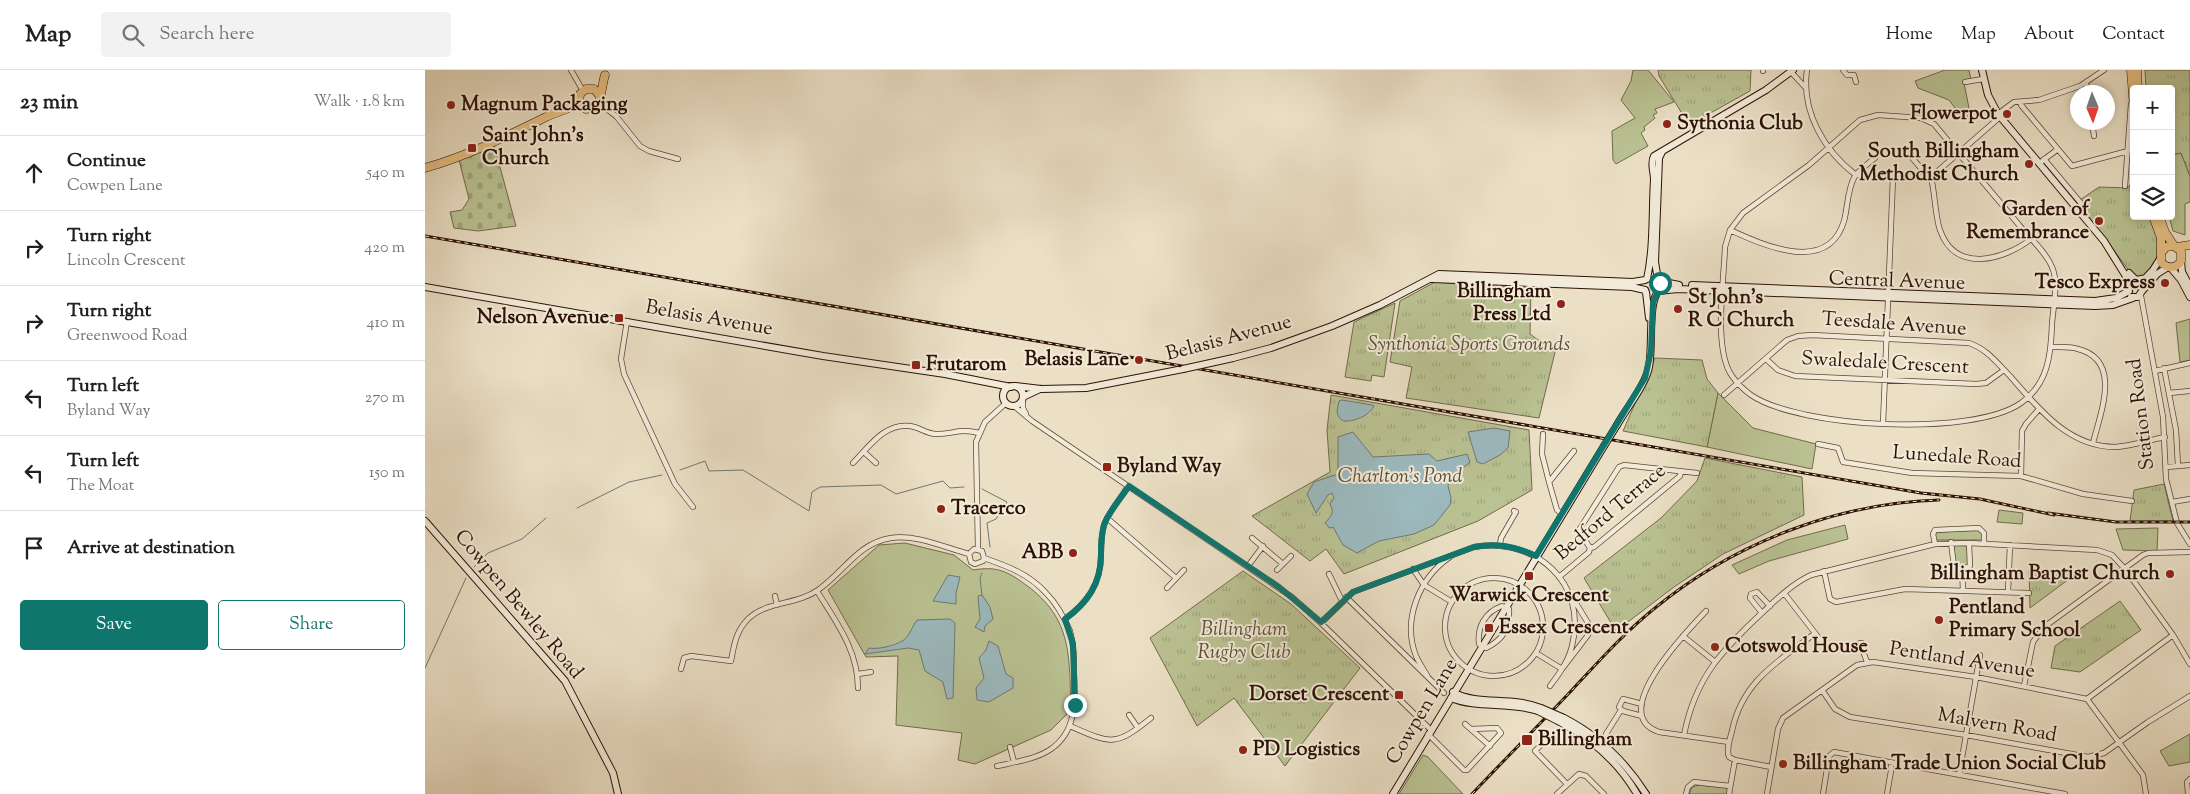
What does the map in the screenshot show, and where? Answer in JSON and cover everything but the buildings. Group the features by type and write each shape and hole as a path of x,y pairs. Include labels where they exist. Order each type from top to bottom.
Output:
{"main road":[{"path":"2131,70 2134,85"},
{"path":"2135,85 2137,70"},
{"path":"425,168 499,139 571,107 586,90 599,82 606,72"},
{"path":"565,109 594,109 600,100 606,72"},
{"path":"586,90 594,89 600,100"},
{"path":"579,99 581,105 586,109"},
{"path":"2154,220 2161,238 2160,256 2169,267 2174,267 2190,251"},
{"path":"2161,220 2167,236 2181,251 2182,259"},
{"path":"2160,256 2166,246 2190,245"}],"street":[{"path":"571,70 586,90"},
{"path":"1807,70 1805,88 1815,124 1821,137 1829,148 1856,175 1929,177 1959,154 2014,102 2039,100 2086,83 2105,70"},
{"path":"1843,70 1847,75 1854,75 1856,82"},
{"name":"Station Road","path":"1982,70 1988,94 1999,115 2041,161 2118,262 2136,292 2141,306 2155,371 2172,502 2177,522 2190,544"},
{"path":"1646,292 1643,284 1646,280 1652,225 1654,172 1652,160 1662,152 1762,93 1792,71 1805,88"},
{"path":"1965,82 1983,79"},
{"path":"600,100 616,116 639,146 649,151 678,159"},
{"path":"2021,102 2021,105 2072,166 2128,151"},
{"path":"1868,116 1911,116 1927,120 1934,124 2050,262 2053,269 2054,302 2051,347 2048,366 2042,380 2029,397 2008,411 1986,416 1919,424 1883,424 1801,415 1751,395 1738,384 1727,368 1721,345 1725,247 1730,230 1743,213 1829,148 1860,120 1868,116"},
{"path":"2093,130 2094,136"},
{"path":"2125,186 2130,130"},
{"path":"2041,161 2058,149"},
{"path":"1658,292 1660,286 1655,262 1659,158 1662,152"},
{"path":"1730,230 1775,248 1803,252 1819,249 1829,243 1839,231 1844,222 1850,190 1856,175 1875,158"},
{"path":"1913,159 1929,177 1940,229 1945,240 1958,252 1975,259 1991,259 2013,251 2031,239"},
{"path":"1883,424 1893,176"},
{"name":"Central Avenue","path":"1430,278 1633,282 1653,277 1678,285 1724,288 2113,305 2136,292 2160,256"},
{"path":"2182,259 2182,272 2190,286"},
{"name":"Station Road","path":"2118,262 2133,278 2141,280 2147,278"},
{"path":"2136,292 2157,274 2169,267 2181,280 2190,297"},
{"name":"Central Avenue","path":"1439,274 1632,287 1653,294 1678,288 1724,288"},
{"name":"Belasis Avenue","path":"425,287 1013,387 1041,389 1106,385 1271,348 1332,326 1380,305 1439,274"},
{"name":"Cowpen Lane","path":"1646,292 1649,305 1650,340"},
{"name":"Cowpen Lane","path":"1393,794 1641,384 1650,340 1653,303 1658,292"},
{"path":"627,321 621,359 624,374 675,484 693,507"},
{"name":"Teesdale Avenue","path":"1724,395 1787,340 1798,336 1812,335 1969,343 1987,352 2039,409 2063,429 2093,443 2120,446 2165,437"},
{"path":"2051,347 2077,348 2086,352 2097,360 2104,374 2105,392 2093,443"},
{"name":"Swaledale Crescent","path":"1766,359 1778,370 1795,376 1885,381 1976,384 1986,383 2004,370"},
{"path":"2155,371 2190,363"},
{"path":"2164,368 2176,430 2178,466"},
{"path":"987,382 1000,389 1005,400 1028,417 1292,597 1321,622 1430,732 1463,770 1467,770 1501,733 1499,729 1471,729"},
{"path":"984,558 984,554 978,549 976,449 979,433 985,422 1005,400 1005,391 1013,387 1021,390 1023,408 1028,417"},
{"name":"Belasis Avenue","path":"1023,399 1041,389"},
{"path":"2169,393 2190,390"},
{"path":"1014,406 1023,399"},
{"path":"2021,476 2022,431 2039,409"},
{"path":"853,463 881,434 891,428 902,426 917,427 932,434 964,430 979,433"},
{"path":"1543,434 1542,454 1557,510 1562,514"},
{"name":"Lunedale Road","path":"1818,444 1838,448 1843,462 1912,473 2021,476 2083,494 2132,501"},
{"path":"1549,482 1575,451"},
{"path":"864,452 875,463"},
{"path":"1590,548 1579,530 1619,467 1624,465 1697,473"},
{"path":"2166,466 2190,465"},
{"name":"Bedford Terrace","path":"1559,577 1589,552 1590,548 1594,547 1680,476 1681,471"},
{"path":"1065,619 1083,603 1096,584 1101,565 1101,537 1107,518 1129,486"},
{"path":"2172,502 2190,499"},
{"path":"1500,545 1501,538 1516,512 1514,511"},
{"path":"1107,518 1176,578"},
{"name":"Cowpen Bewley Road","path":"425,521 565,682 613,773 618,794"},
{"path":"1935,544 1933,534 1935,530 1979,528 1984,533 1984,543"},
{"path":"681,669 684,658 691,656 731,661 740,629 749,618 760,610 798,600 817,591 832,579 856,553 874,542 892,538 912,539 969,554"},
{"path":"1253,538 1283,564"},
{"path":"1951,542 1954,567 1962,569 1970,566 1969,543"},
{"path":"1684,735 1695,697 1714,661 1769,606 1802,579 1824,571 1935,544 1951,542 1984,543 2102,550 2115,557 2125,569 2173,635 2190,664"},
{"path":"1321,622 1353,592 1474,547 1500,545 1523,550 1536,556 1551,568 1559,577 1588,623 1589,635 1550,686"},
{"path":"2008,592 2009,545"},
{"path":"1247,566 1263,546"},
{"path":"969,554 971,551 978,549"},
{"path":"2024,686 2033,642 2041,630 2148,553 2190,552"},
{"path":"969,554 971,562 975,564 979,564 984,558"},
{"path":"1428,677 1416,656 1411,629 1413,614 1417,599 1424,585 1442,563 1455,554"},
{"path":"1277,570 1291,556"},
{"path":"984,558 1011,568 1037,583 1053,600 1065,619 1073,644 1074,654 1075,705 1070,726 1060,741 1043,753 997,766"},
{"path":"1413,569 1424,585 1452,602"},
{"path":"1962,569 1963,590"},
{"path":"1167,588 1183,570"},
{"path":"1824,571 1831,599 1835,602 1905,589 2027,593 2025,587"},
{"path":"1328,573 1344,599 1444,694"},
{"path":"1483,579 1502,579 1519,585 1531,595 1541,614 1542,636 1536,653 1527,664 1509,674 1485,676 1468,669 1457,660 1446,640 1446,617 1452,602 1464,588 1483,579"},
{"path":"1563,669 1572,646 1575,628 1573,608 1566,588"},
{"path":"817,591 850,644 858,674 858,688"},
{"path":"1762,613 1751,600 1751,594 1757,592 1769,606"},
{"path":"1784,593 1821,643 1833,648 1861,643 1867,662"},
{"path":"775,596 777,605"},
{"name":"Cowpen Lane","path":"1505,607 1509,609 1506,630 1494,644 1486,648 1482,646 1479,644 1478,638 1483,620 1497,608 1505,607"},
{"path":"1706,610 1655,672 1642,704 1642,716 1649,728 1654,730 1729,742"},
{"path":"1771,767 1731,759 1727,755 1739,707 1753,683 1780,659 1814,634"},
{"path":"2146,794 2143,775 2087,699 2173,635"},
{"path":"1683,636 1714,661"},
{"path":"1536,653 1563,669"},
{"path":"1959,775 1980,655"},
{"path":"1410,660 1416,656"},
{"name":"Pentland Avenue","path":"1767,794 1780,723 1788,714 1857,665 1867,662 1880,662 1976,677 2087,699"},
{"path":"858,674 871,672"},
{"name":"Malvern Road","path":"1822,690 1835,709 1850,717 1966,735 2083,757 2100,755 2190,696"},
{"path":"1452,695 1470,699 1518,701 1592,734 1646,794"},
{"path":"1606,733 1621,710 1619,707 1623,699 1642,704"},
{"path":"1621,710 1642,716"},
{"path":"1129,715 1138,728"},
{"path":"1070,726 1097,738 1112,740 1128,736 1151,718"},
{"path":"1465,724 1490,746"},
{"path":"1552,734 1535,751 1567,784"},
{"path":"1010,747 1014,762"},
{"path":"1823,794 1829,756 1837,752 2065,794"},
{"path":"1729,794 1735,760"},
{"path":"1887,794 1891,762"},
{"path":"1622,767 1637,794"},
{"path":"1557,794 1579,774 1584,774 1604,794"},
{"path":"2188,794 2187,782 2190,779"},
{"path":"1686,794 1688,787 1694,782 1730,786"}],"green space":[{"path":"1633,70 1648,70 1674,102 1655,109 1657,113 1653,115 1655,118 1644,127 1645,130 1641,133 1648,146 1616,164 1613,160 1612,131 1635,118 1621,100 1631,81"},
{"path":"1658,70 1751,70 1750,91 1689,125 1659,76"},
{"path":"1945,70 1969,70 1971,80 1964,83 1970,113 1964,120 1949,100 1918,88 1915,81"},
{"path":"2145,70 2190,70 2190,176 2181,153 2175,154 2175,85 2146,85"},
{"path":"494,145 516,226 478,231 454,228 450,212 462,210 469,199 459,160"},
{"path":"2181,153 2190,176 2190,202 2185,204 2185,235 2173,231 2170,220 2175,220 2175,154"},
{"path":"2130,185 2130,220 2151,220 2158,239 2156,265 2144,278 2134,277 2085,212 2088,210 2080,200 2099,187 2128,188"},
{"name":"Synthonia Sports Grounds","path":"1435,282 1531,288 1530,334 1538,340 1557,344 1539,418 1406,398 1412,367 1390,362 1400,301"},
{"path":"1395,303 1384,377 1372,375 1371,381 1345,377 1354,322"},
{"path":"2190,319 2190,360 2180,362 2176,323"},
{"path":"1655,358 1702,360 1707,379 1718,393 1707,447 1623,431"},
{"path":"1718,393 1753,428 1816,444 1812,469 1707,447"},
{"name":"Charlton's Pond","path":"1331,395 1529,430 1532,490 1478,521 1344,574 1326,549 1310,561 1252,516 1330,472 1327,430"},
{"path":"1705,458 1802,477 1804,515 1723,554 1674,587 1616,631 1584,578 1661,518 1697,481"},
{"path":"2164,484 2173,521 2130,521 2134,490"},
{"path":"1999,510 2023,513 2022,524 1997,522"},
{"path":"1845,525 1848,539 1769,561 1739,574 1732,565 1787,540"},
{"path":"2158,528 2157,551 2123,550 2116,529"},
{"path":"1980,530 1983,534 1982,540 1936,540 1935,535 1938,532"},
{"path":"905,543 954,555 973,570 995,569 1007,573 1026,585 1053,611 1065,640 1068,656 1071,710 1051,730 975,764 958,760 962,733 896,725 898,656 866,657 828,590 879,545"},
{"path":"1954,545 1968,546 1969,565 1966,567 1955,566"},
{"path":"2029,570 2080,571 2030,608"},
{"name":"Billingham Rugby Club","path":"1243,571 1291,604 1360,668 1285,766 1234,698 1197,726 1150,638"},
{"path":"2120,601 2141,630 2080,672 2051,668 2055,646"},
{"path":"2190,734 2190,762 2169,766 2160,751"},
{"path":"1423,755 1428,757 1463,794 1399,794"},
{"path":"1699,785 1729,788 1729,794 1689,794 1692,787"}],"water":[{"path":"1339,401 1374,406 1369,413 1361,418 1343,421 1337,412"},
{"name":"Charlton's Pond","path":"1494,428 1510,431 1508,448 1500,455 1483,464 1477,462 1468,432"},
{"name":"Charlton's Pond","path":"1353,432 1373,457 1429,454 1437,461 1467,454 1470,462 1450,479 1448,486 1451,498 1450,505 1434,525 1414,534 1379,541 1357,553 1343,545 1333,527 1330,528 1325,523 1332,512 1330,504 1334,498 1332,493 1328,495 1316,513 1307,494 1314,482 1338,474 1338,437"},
{"path":"948,575 960,577 956,593 956,604 933,601"},
{"path":"982,595 990,607 993,619 985,626 984,632 975,627 980,619 978,596"},
{"path":"950,619 955,623 953,698 947,699 943,682 925,671 919,650 908,648 865,654 869,648 889,646 904,640 917,620"},
{"path":"989,641 998,646 1006,674 1013,678 1013,688 989,702 977,700 976,688 984,678 979,658 986,650"}],"waterway":[{"path":"680,470 705,461 709,471 743,470 809,511 812,492 820,487 881,485 896,494 943,481 950,488 964,487"},
{"path":"577,508 629,482 662,475"},
{"path":"982,489 1007,502 996,519 987,523 990,547"},
{"path":"474,567 488,553 522,539 546,518"},
{"path":"982,573 980,578 982,595"},
{"path":"425,668 466,578"}],"railway":[{"path":"425,236 1921,493 1980,499 2054,515"},
{"path":"1472,794 1633,627 1686,585 1718,564 1753,546 1825,518 1863,509 1939,500"},
{"path":"2048,513 2116,522 2190,522"}],"place":[{"name":"Magnum Packaging","path":"451,105"},
{"name":"Flowerpot","path":"2007,114"},
{"name":"Sythonia Club","path":"1667,124"},
{"name":"Saint John's Church","path":"472,148"},
{"name":"South Billingham Methodist Church","path":"2029,164"},
{"name":"Garden of Remembrance","path":"2099,221"},
{"name":"Tesco Express","path":"2165,283"},
{"name":"Billingham Press Ltd","path":"1561,304"},
{"name":"St John's R C Church","path":"1678,309"},
{"name":"Nelson Avenue","path":"619,318"},
{"name":"Belasis Lane","path":"1139,360"},
{"name":"Frutarom","path":"916,365"},
{"name":"Byland Way","path":"1107,467"},
{"name":"Tracerco","path":"941,509"},
{"name":"ABB","path":"1073,553"},
{"name":"Billingham Baptist Church","path":"2170,574"},
{"name":"Warwick Crescent","path":"1529,576"},
{"name":"Pentland Primary School","path":"1939,620"},
{"name":"Essex Crescent","path":"1489,628"},
{"name":"Cotswold House","path":"1715,647"},
{"name":"Dorset Crescent","path":"1399,695"},
{"name":"Billingham","path":"1527,740"},
{"name":"PD Logistics","path":"1243,750"},
{"name":"Billingham Trade Union Social Club","path":"1783,764"}],"route":[{"path":"1075,705 1073,644 1065,619 1079,608 1092,592 1100,571 1100,543 1107,518 1129,486 1279,587 1321,622 1353,592 1474,547 1500,545 1523,550 1536,556 1645,378 1649,367 1651,351 1653,303 1654,297 1660,289 1660,283"}]}
